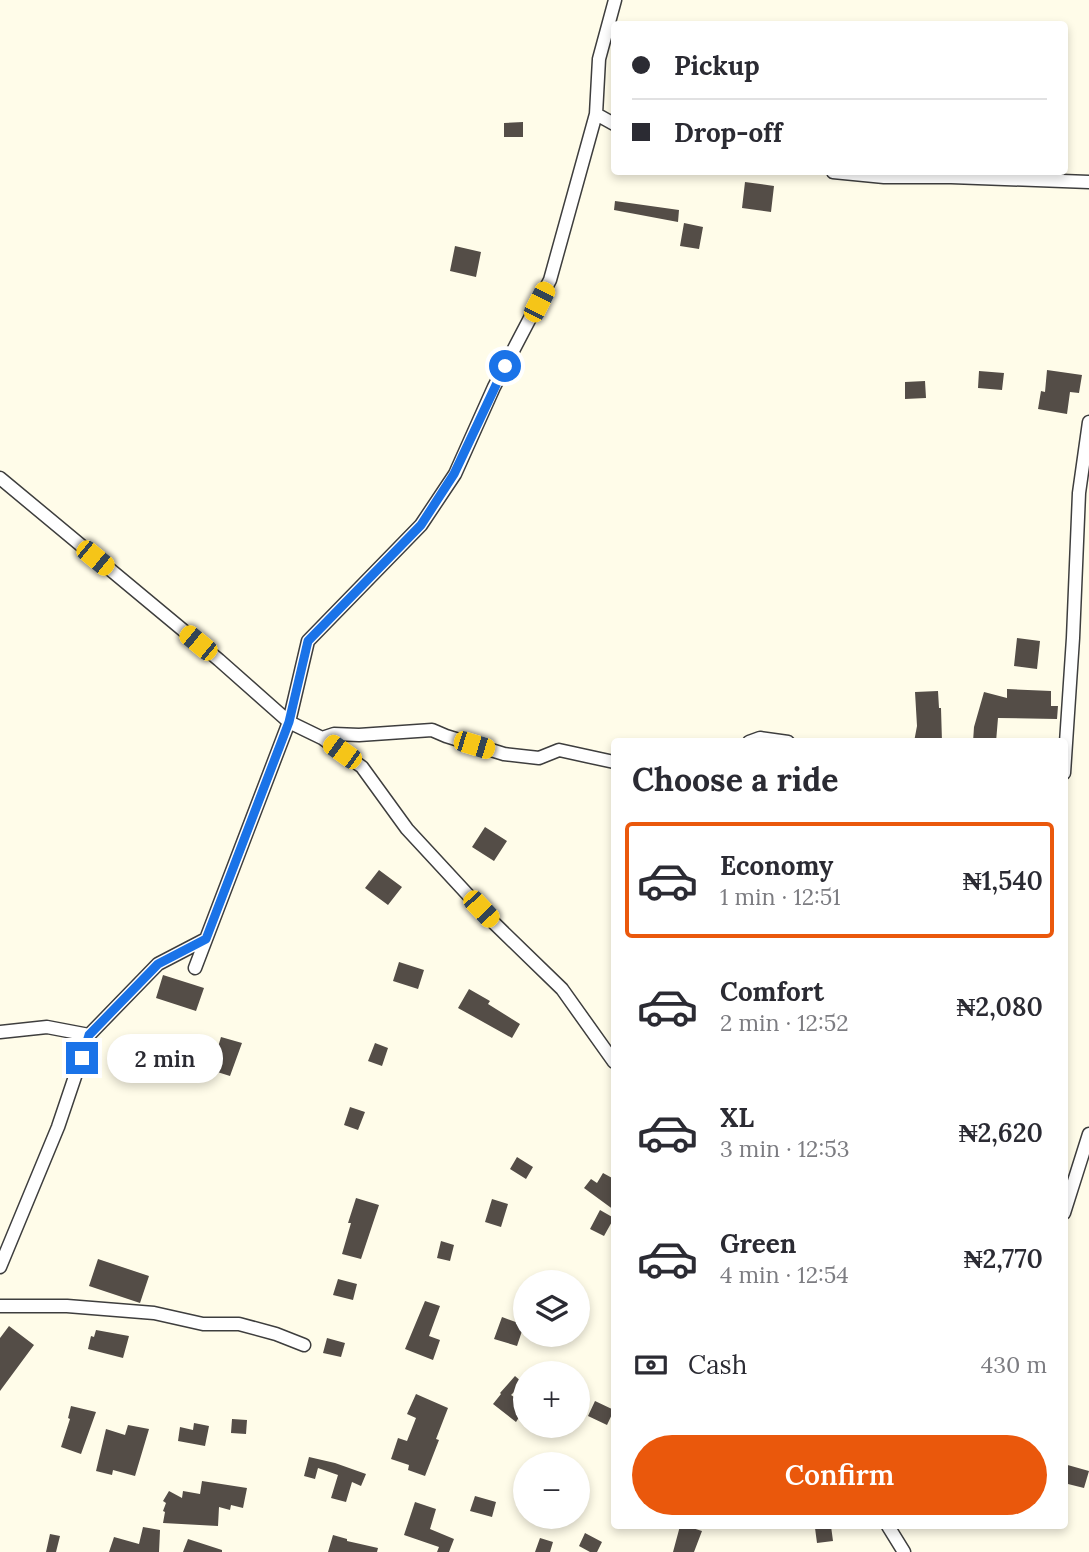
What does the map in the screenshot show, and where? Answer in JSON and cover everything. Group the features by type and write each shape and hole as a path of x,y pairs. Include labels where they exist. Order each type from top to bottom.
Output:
{"street":[{"path":"195,968 289,722 308,641 421,525 454,474 494,387 550,280 596,114 598,59 615,0"},
{"path":"596,114 611,122"},
{"path":"864,175 1089,182"},
{"path":"1066,738 1079,493 1089,422"},
{"path":"0,478 219,660 289,722 322,738 362,767 415,838 494,923 562,989 611,1058"},
{"path":"322,738 334,734 432,730 504,754 539,758 559,750 611,761"},
{"path":"0,1267 58,1127 89,1035 158,964 206,939"},
{"path":"0,1032 47,1027 89,1035"},
{"path":"1068,1200 1089,1134"},
{"path":"0,1306 67,1306 154,1313 203,1324 239,1324 304,1345"},
{"path":"892,1529 904,1552"}],"building":[{"path":"523,122 523,137 504,137 504,123"},
{"path":"745,182 774,186 771,212 742,208"},
{"path":"615,201 679,210 678,222 614,210"},
{"path":"684,223 703,227 699,249 680,246"},
{"path":"455,246 481,252 476,277 450,271"},
{"path":"1047,370 1082,375 1079,393 1070,392 1067,414 1038,409 1041,391 1045,392"},
{"path":"979,371 1004,373 1002,390 978,388"},
{"path":"925,381 926,398 905,399 905,382"},
{"path":"1017,638 1040,641 1037,669 1014,666"},
{"path":"1007,689 1051,691 1051,706 1058,706 1057,719 998,718 996,738 973,738 984,692 1007,698"},
{"path":"938,691 942,738 915,738 917,726 915,692"},
{"path":"485,827 507,841 494,861 472,847"},
{"path":"379,870 402,887 388,905 365,888"},
{"path":"399,962 424,970 418,989 393,981"},
{"path":"163,975 204,988 196,1011 156,998"},
{"path":"469,989 520,1024 512,1038 458,1008"},
{"path":"221,1037 242,1043 230,1076 211,1070"},
{"path":"375,1043 388,1048 382,1066 368,1061"},
{"path":"350,1107 365,1112 358,1130 344,1125"},
{"path":"517,1157 533,1167 526,1179 510,1169"},
{"path":"603,1173 611,1177 611,1208 584,1188 591,1179 597,1183"},
{"path":"356,1198 379,1205 361,1259 342,1254"},
{"path":"492,1199 508,1204 501,1227 485,1222"},
{"path":"600,1210 611,1216 611,1223 604,1236 590,1229"},
{"path":"441,1241 454,1245 450,1261 437,1258"},
{"path":"98,1259 149,1276 140,1303 89,1286"},
{"path":"338,1279 357,1284 353,1300 333,1295"},
{"path":"425,1301 440,1306 429,1336 440,1340 433,1360 405,1349"},
{"path":"502,1317 513,1321 513,1345 494,1339"},
{"path":"9,1326 34,1345 0,1391 0,1338"},
{"path":"96,1330 129,1336 123,1358 88,1349 91,1336 94,1337"},
{"path":"327,1338 345,1343 341,1357 323,1353"},
{"path":"513,1378 513,1420 493,1404"},
{"path":"416,1394 448,1408 425,1476 408,1470 409,1465 391,1459 398,1438 407,1441 416,1418 407,1414"},
{"path":"595,1401 611,1409 607,1425 590,1417"},
{"path":"71,1406 96,1412 81,1454 61,1447 70,1419"},
{"path":"232,1419 247,1420 246,1434 231,1433"},
{"path":"194,1423 209,1426 205,1446 178,1441 180,1427 193,1430"},
{"path":"128,1425 149,1429 135,1476 113,1470 112,1475 96,1471 106,1429 125,1435"},
{"path":"309,1457 366,1474 361,1486 352,1482 346,1502 331,1498 338,1475 318,1468 315,1479 304,1476"},
{"path":"1068,1465 1089,1471 1084,1488 1068,1484"},
{"path":"202,1481 247,1488 243,1508 231,1505 230,1510 219,1507 218,1526 163,1523 166,1503 163,1501 169,1491 182,1498 183,1491 200,1494"},
{"path":"475,1496 496,1502 492,1517 470,1511"},
{"path":"415,1502 436,1509 430,1529 454,1539 449,1552 437,1552 439,1547 404,1535"},
{"path":"143,1527 160,1530 159,1552 109,1552 114,1537 139,1544"},
{"path":"679,1529 702,1531 694,1552 673,1552"},
{"path":"815,1529 831,1529 833,1541 817,1543"},
{"path":"585,1533 602,1542 597,1552 590,1552 579,1546"},
{"path":"50,1534 60,1536 56,1552 46,1552"},
{"path":"333,1535 378,1548 377,1552 328,1552"},
{"path":"540,1538 553,1542 550,1552 535,1552"},
{"path":"188,1539 222,1550 222,1552 183,1552"}],"route":[{"path":"82,1058 89,1035 158,964 206,939 289,722 308,641 421,525 454,474 505,366"}]}
